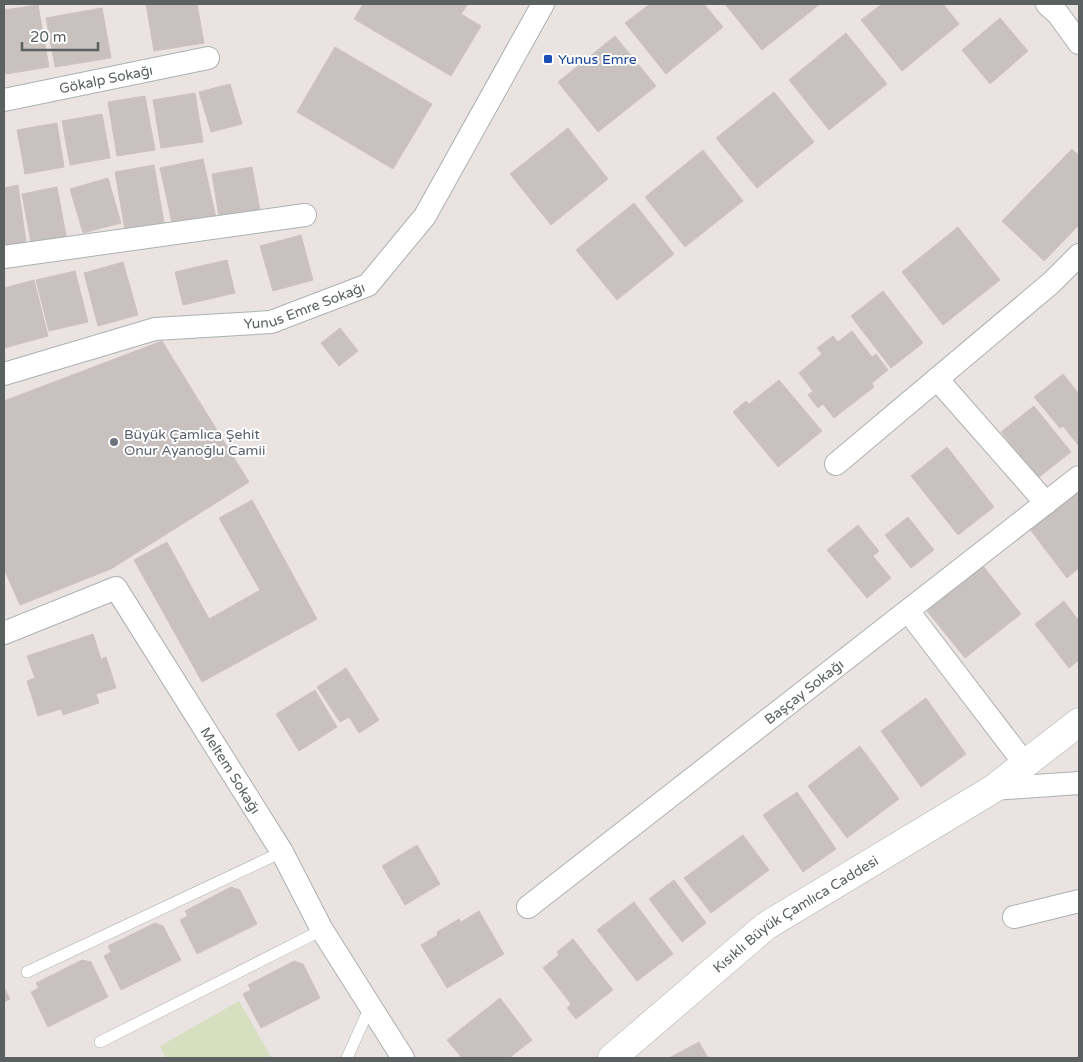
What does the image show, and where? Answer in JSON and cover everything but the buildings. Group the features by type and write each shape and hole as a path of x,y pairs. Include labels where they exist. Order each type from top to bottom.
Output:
{"main road":[{"name":"Kısıklı Büyük Çamlıca Caddesi","path":"612,1058 766,926 993,789 1079,722"}],"street":[{"name":"Yunus Emre Sokağı","path":"4,374 154,329 271,322 368,285 425,216 543,4"},
{"path":"1062,9 1079,43"},
{"name":"Gökalp Sokağı","path":"4,100 208,58"},
{"path":"4,257 305,216"},
{"path":"836,464 1051,283 1079,255"},
{"path":"937,379 1046,503"},
{"name":"Başçay Sokağı","path":"528,908 1079,477"},
{"name":"Meltem Sokağı","path":"4,633 116,588 282,852 322,930 403,1058"},
{"path":"908,611 1025,764"},
{"path":"993,789 1079,783"},
{"path":"1014,917 1079,901"}],"lane":[{"path":"27,972 282,852"},
{"path":"100,1042 322,930"},
{"path":"347,1058 370,1007"}],"green space":[{"path":"239,1001 272,1058 166,1058 160,1046"}],"place":[{"name":"Yunus Emre","path":"548,59"},
{"name":"Büyük Çamlıca Şehit Onur Ayanoğlu Camii","path":"114,442"}]}
